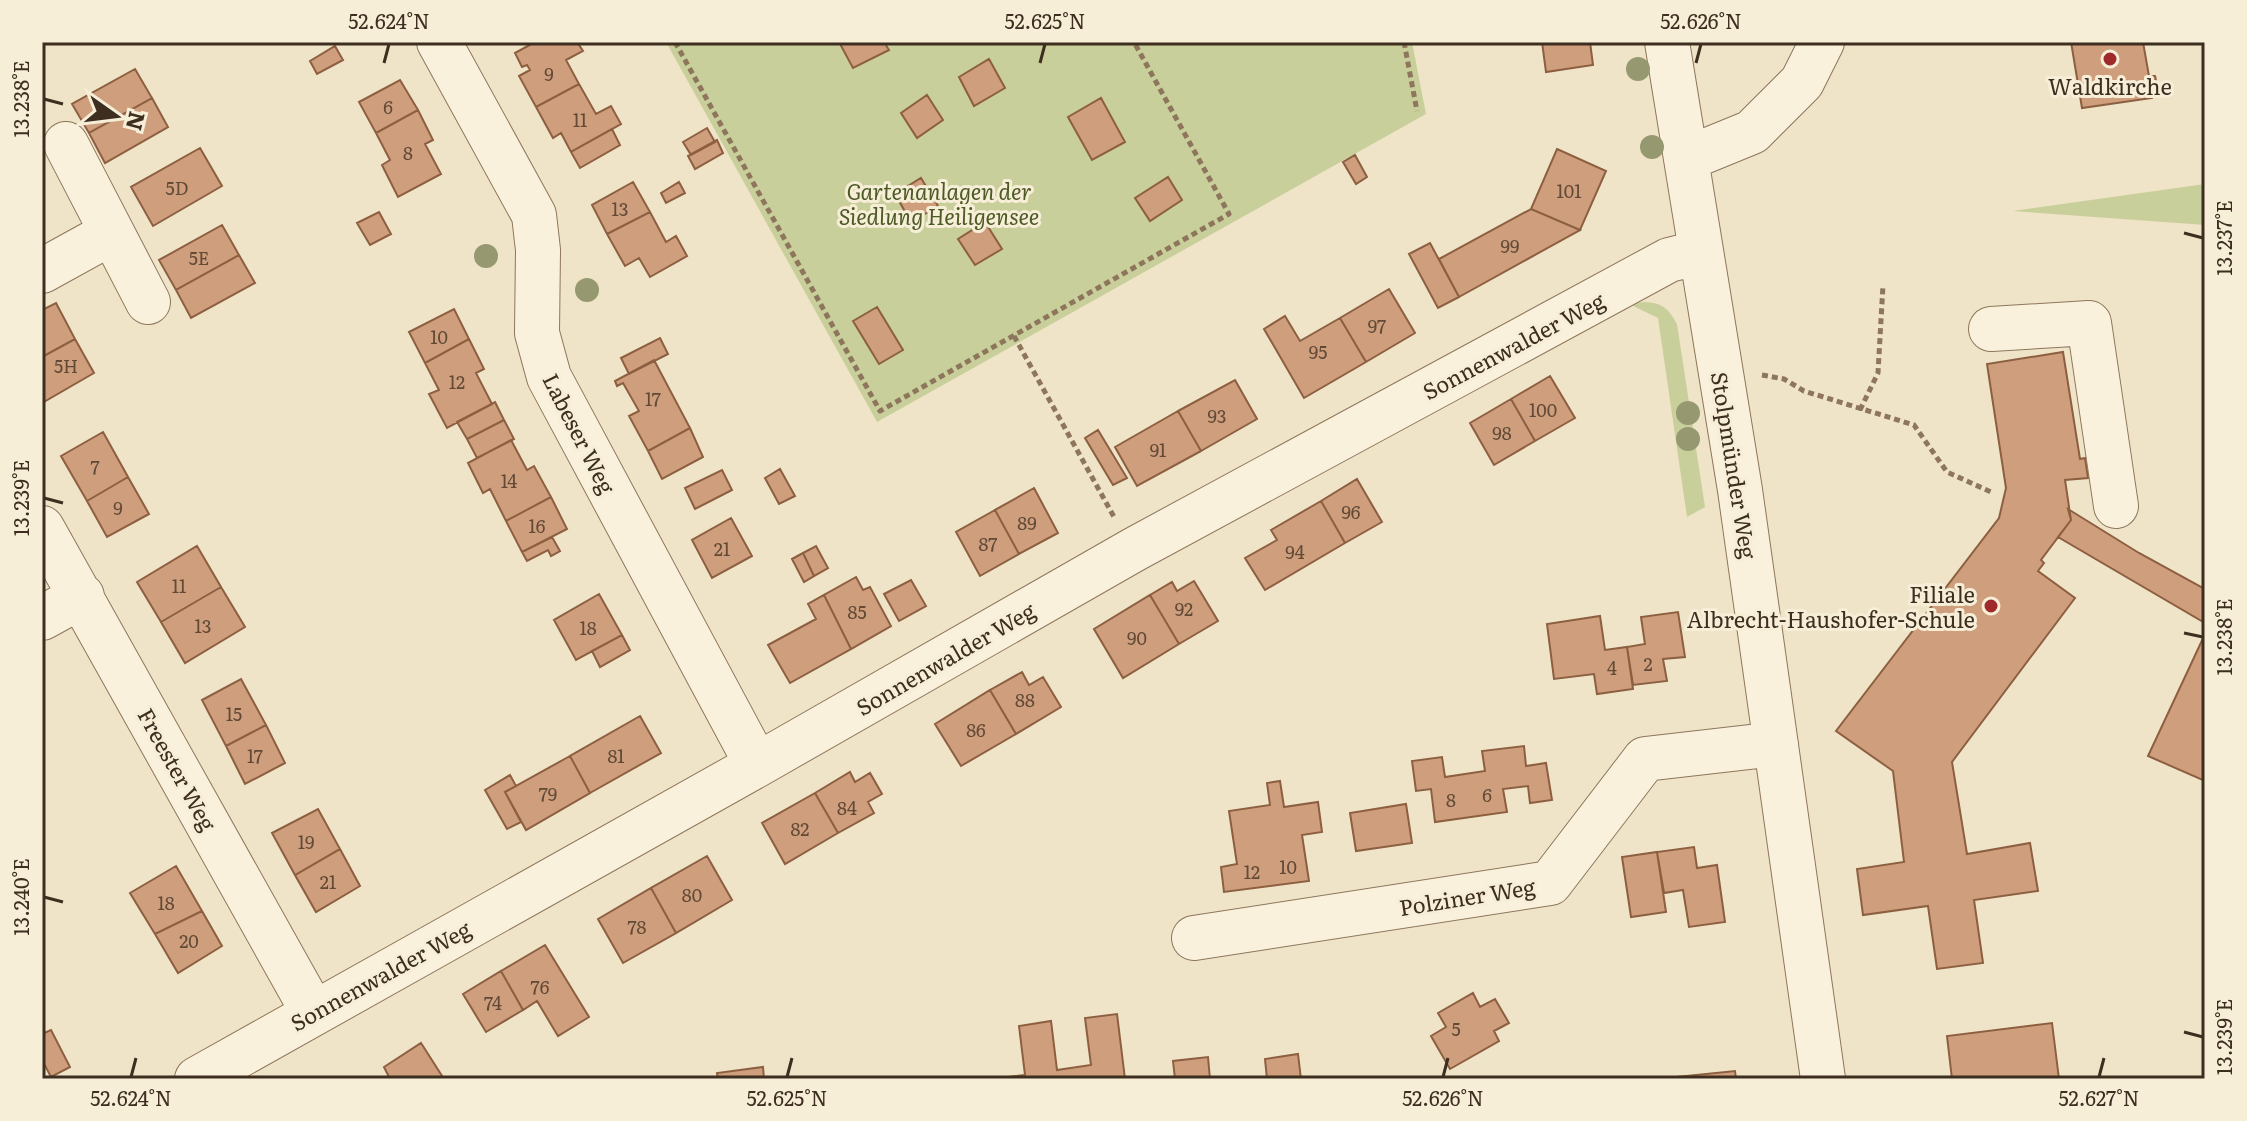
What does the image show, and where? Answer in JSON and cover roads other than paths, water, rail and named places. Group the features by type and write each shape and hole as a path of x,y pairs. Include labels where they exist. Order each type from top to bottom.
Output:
{"street":[{"name":"Labeser Weg","path":"439,42 534,215 538,250 537,333 549,377 757,765"},
{"name":"Stolpmünder Weg","path":"1667,42 1740,490 1823,1079"},
{"path":"1686,159 1752,132 1802,82 1822,42"},
{"path":"66,144 148,302"},
{"path":"42,271 111,233"},
{"name":"Sonnenwalder Weg","path":"197,1079 1135,549 1669,260 1701,252"},
{"path":"1991,329 2089,323 2116,506"},
{"name":"Freester Weg","path":"42,528 313,1012"},
{"path":"42,618 82,596"},
{"name":"Polziner Weg","path":"1194,938 1550,883 1645,759 1776,744"}],"place":[{"name":"Waldkirche","path":"2110,59"},
{"name":"Filiale Albrecht-Haushofer-Schule","path":"1991,606"}],"park label":[{"name":"Gartenanlagen der Siedlung Heiligensee","path":"939,202"}]}
